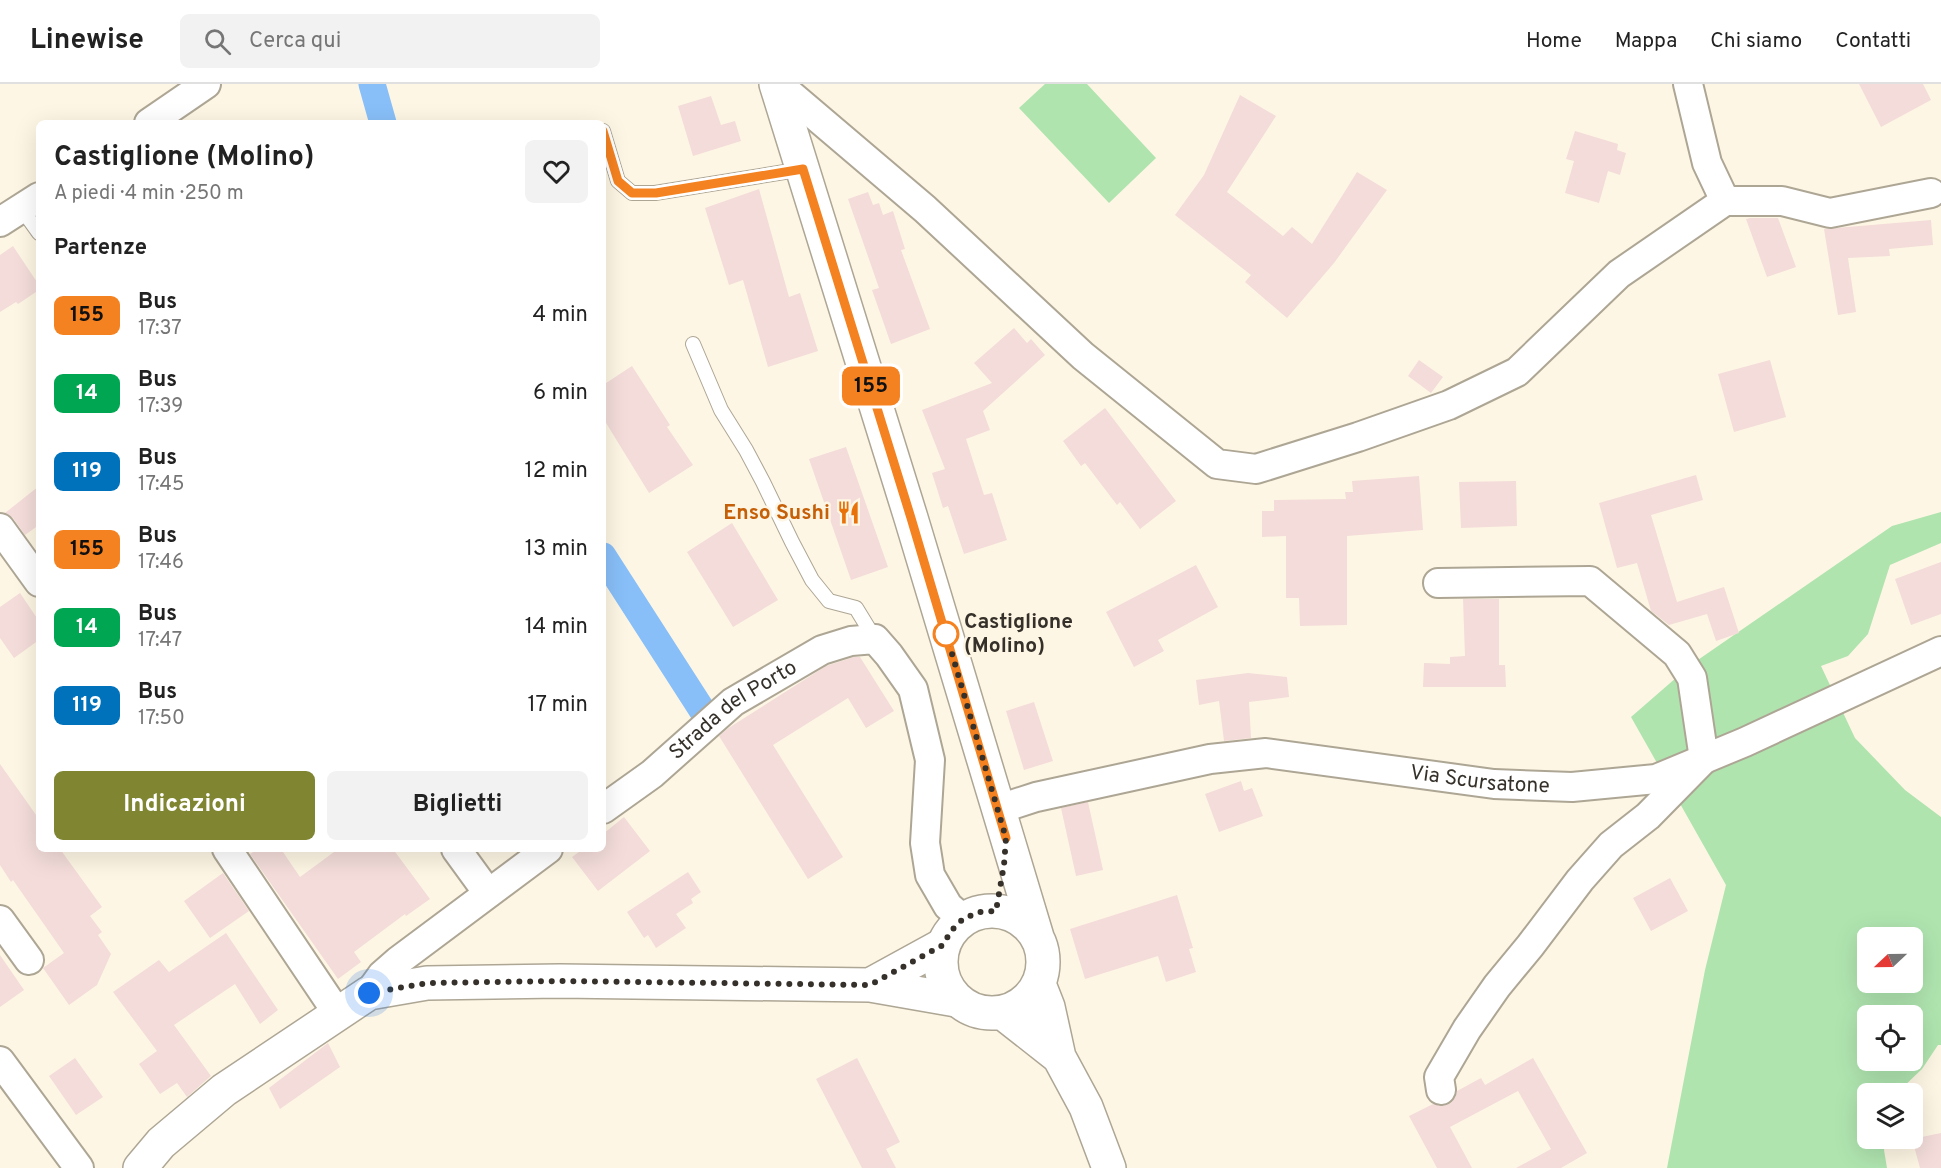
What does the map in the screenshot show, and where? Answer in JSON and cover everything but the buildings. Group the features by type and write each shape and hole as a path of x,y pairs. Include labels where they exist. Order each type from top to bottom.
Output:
{"main road":[{"path":"777,84 1042,952 1043,969 1039,984 1030,997 1018,1007 1003,1013 986,1014 970,1009 956,999 947,988 940,959 943,945 951,931 963,919 979,912 996,911 1012,915 1026,924 1037,937"},
{"path":"996,911 1004,865 1002,824"},
{"path":"870,985 943,945"},
{"path":"140,1168 161,1143 224,1090 369,993 428,983 560,981 870,985 956,999"},
{"path":"1039,984 1048,1006 1059,1057 1086,1107 1109,1168"},
{"path":"1003,1013 1059,1057"}],"street":[{"path":"152,120 206,84"},
{"path":"777,84 925,209 1083,356 1217,464 1256,469 1449,405 1517,372 1618,274 1725,201 1782,201 1830,213 1931,193"},
{"path":"1688,84 1707,163 1725,201"},
{"path":"0,528 36,578"},
{"path":"1438,583 1590,581 1677,654 1692,678 1704,759 1648,816 1611,845 1580,880 1497,986 1467,1029 1439,1077 1441,1090"},
{"path":"875,639 913,688 930,760 925,843 930,875 948,906 963,919"},
{"name":"Strada del Porto","path":"606,807 652,774 733,702 822,650 851,641 875,639"},
{"name":"Via Scursatone","path":"1002,824 1036,796 1210,759 1266,753 1494,784 1572,787 1656,779 1746,742 1941,651"},
{"path":"229,852 338,1014"},
{"path":"458,852 488,893"},
{"path":"369,993 382,975 398,961 544,852"},
{"path":"0,920 29,960"},
{"path":"0,1060 79,1168"}],"lane":[{"path":"606,141 618,181 632,193 656,193 803,169"},
{"path":"20,209 36,229"},
{"path":"693,344 721,410 752,461 812,580 829,601 856,608 875,639"}],"green space":[{"path":"1045,84 1087,84 1156,158 1109,203 1019,108"},
{"path":"1941,512 1941,543 1890,565 1868,634 1848,656 1821,666 1855,738 1905,790 1941,817 1941,1045 1938,1045 1923,1068 1923,1005 1857,1005 1857,1071 1920,1071 1907,1083 1857,1083 1857,1149 1884,1149 1887,1168 1667,1168 1705,970 1726,885 1631,717 1692,664 1892,526"}],"waterway":[{"path":"372,84 382,120"},
{"path":"606,561 702,710"}],"bus line":[{"name":"155","path":"606,143 618,181 632,193 656,193 803,169 911,518 1006,838"}],"place":[{"name":"Enso Sushi","path":"848,513"},
{"name":"Castiglione (Molino)","path":"946,634"}],"route":[{"path":"369,993 428,983 560,981 870,985 943,945 951,931 963,919 979,912 996,911 1006,838 945,630 946,634"}]}
